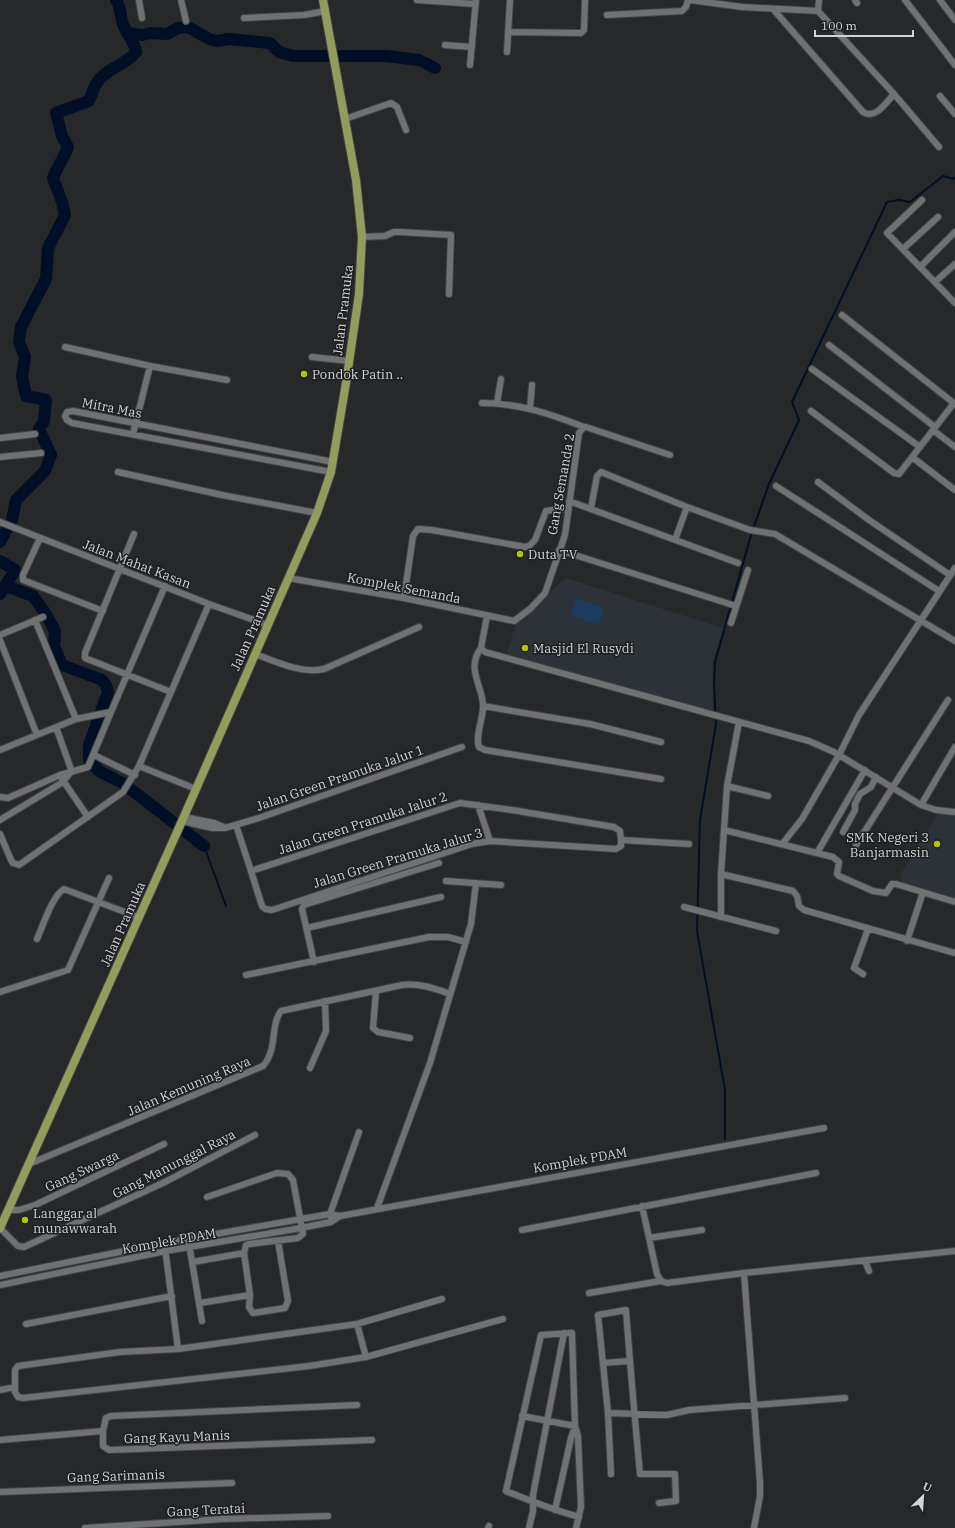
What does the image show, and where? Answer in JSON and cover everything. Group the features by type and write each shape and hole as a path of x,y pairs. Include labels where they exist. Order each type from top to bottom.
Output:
{"main road":[{"name":"Jalan Pramuka","path":"0,1228 318,513 331,472 359,294 362,237 356,180 336,64 323,0"}],"street":[{"path":"139,0 142,18"},
{"path":"181,0 186,21"},
{"path":"417,0 476,2 470,65"},
{"path":"507,52 510,0"},
{"path":"508,32 581,33 584,30 585,0"},
{"path":"607,15 682,11 686,7 689,0 773,9 818,10 894,94 939,147"},
{"path":"818,10 819,0"},
{"path":"905,0 955,65"},
{"path":"940,0 955,20"},
{"path":"773,9 867,115 872,114 894,94"},
{"path":"244,18 304,15 326,11"},
{"path":"445,45 472,47"},
{"path":"940,96 955,114"},
{"path":"345,119 391,103 397,107 406,130"},
{"path":"922,200 887,233 954,300"},
{"path":"903,249 938,217"},
{"path":"362,237 385,236 394,232 451,235 449,294"},
{"path":"920,267 955,232"},
{"path":"935,282 955,264"},
{"path":"811,411 894,473 899,474 954,404 842,315"},
{"path":"829,345 955,447"},
{"path":"65,347 150,366 227,380"},
{"path":"312,357 348,361"},
{"path":"133,434 150,366"},
{"path":"812,369 920,447"},
{"path":"497,403 501,379"},
{"path":"530,409 532,385"},
{"path":"482,403 497,403 530,409 584,427"},
{"name":"Mitra Mas","path":"331,472 72,423 67,420 65,416 67,412 73,411 333,462"},
{"name":"Gang Semanda 2","path":"516,620 539,601 546,593 565,535 567,508 579,433 584,427 670,455"},
{"path":"0,438 35,434"},
{"path":"214,449 216,440"},
{"path":"0,456 41,453"},
{"path":"912,457 955,490"},
{"path":"118,472 222,495 318,513"},
{"path":"591,508 597,476 601,472 687,507 753,531 775,534 955,641"},
{"path":"818,482 869,520 950,575"},
{"path":"776,486 939,591"},
{"path":"569,501 738,563"},
{"path":"674,540 687,507"},
{"path":"404,598 413,536 418,529 432,530 525,547 530,546 536,540 546,511 567,508"},
{"name":"Jalan Mahat Kasan","path":"3,522 209,604 268,625"},
{"path":"134,534 121,569 85,653 85,658 171,692"},
{"path":"40,538 23,575 23,580 103,611"},
{"path":"559,550 733,605"},
{"path":"783,843 802,819 840,755 859,715 955,568"},
{"path":"731,623 733,605 748,570"},
{"name":"Komplek Semanda","path":"288,578 404,598 508,621 516,620"},
{"path":"0,797 8,798 60,775 84,769 92,760 105,713 127,675 165,586"},
{"path":"0,834 11,860 13,863 20,865 123,792 140,766 209,604"},
{"path":"487,616 481,648 477,653 475,664 483,706 478,744 481,748 660,779"},
{"path":"0,635 43,617"},
{"path":"35,620 76,719"},
{"path":"255,654 306,671 316,671 324,669 419,627"},
{"path":"0,640 37,735"},
{"path":"481,648 485,652 509,660 809,741 840,755 921,805 930,809 955,812"},
{"path":"856,845 948,700"},
{"path":"483,706 590,724 661,742"},
{"path":"0,742 1,749 76,719 105,713"},
{"path":"721,917 721,874 727,786 739,722"},
{"path":"56,726 71,772"},
{"name":"Jalan Green Pramuka Jalur 1","path":"181,823 212,828 225,828 462,747"},
{"path":"921,805 955,747"},
{"path":"92,760 135,775"},
{"path":"140,766 196,789"},
{"path":"817,853 865,770"},
{"path":"0,820 63,782 71,772"},
{"path":"60,775 63,782 88,817"},
{"path":"843,832 860,794 870,787 876,777"},
{"path":"727,786 768,796"},
{"name":"Jalan Green Pramuka Jalur 2","path":"251,871 452,805 478,805 614,827 620,831 621,840"},
{"path":"478,805 490,841"},
{"path":"236,825 251,871"},
{"path":"724,830 783,843 838,859 839,864 837,874 839,876 873,891 886,894 893,883 955,902"},
{"path":"621,840 689,844"},
{"name":"Jalan Green Pramuka Jalur 3","path":"251,871 262,906 265,909 272,910 453,849 490,841 616,849 621,846 621,840"},
{"path":"314,962 302,909 305,904 439,863"},
{"path":"721,874 787,888 796,893 799,906 804,910 955,953"},
{"path":"0,992 68,970 109,878"},
{"path":"446,881 501,885"},
{"path":"376,1208 430,1063 466,942 474,908 476,883"},
{"path":"37,939 53,904 62,890 67,890 138,917"},
{"path":"907,940 923,892"},
{"path":"307,928 440,897"},
{"path":"684,907 776,931"},
{"path":"863,974 854,968 868,929"},
{"path":"246,975 429,937 448,937 466,942"},
{"name":"Jalan Kemuning Raya","path":"29,1164 258,1069 266,1062 271,1052 278,1017 281,1011 347,996 412,984 427,986 450,994"},
{"path":"376,991 373,1028 378,1032 410,1038"},
{"path":"310,1068 326,1031 325,1002"},
{"name":"Komplek PDAM","path":"0,1276 189,1238 330,1214 340,1216 376,1208 824,1128"},
{"path":"332,1222 330,1214 359,1132"},
{"name":"Gang Manunggal Raya","path":"0,1228 18,1246 24,1247 165,1182 255,1135"},
{"name":"Gang Swarga","path":"8,1210 19,1210 35,1206 164,1144"},
{"path":"207,1197 284,1172 293,1180 299,1220 303,1234 301,1237 249,1244 244,1249 250,1296 249,1307 255,1313 284,1310 287,1307 288,1301 278,1241"},
{"path":"522,1230 816,1173"},
{"path":"642,1206 657,1274 661,1281"},
{"name":"Komplek PDAM","path":"0,1285 166,1251 332,1222 340,1216"},
{"path":"649,1238 702,1230"},
{"path":"189,1238 202,1321"},
{"path":"164,1243 178,1349"},
{"path":"129,1250 131,1258"},
{"path":"589,1293 661,1281 667,1283 744,1273 955,1251"},
{"path":"193,1262 244,1253"},
{"path":"865,1261 869,1271"},
{"path":"744,1273 760,1499 754,1528"},
{"path":"26,1324 172,1296"},
{"path":"200,1303 250,1296"},
{"path":"442,1299 357,1324 178,1349 120,1352 18,1366 15,1370 15,1387 17,1395 24,1398 309,1366 366,1356 503,1319"},
{"path":"611,1474 608,1413 598,1314 626,1310 629,1360 640,1474 675,1474 676,1501 659,1503"},
{"path":"357,1324 366,1356"},
{"path":"529,1528 534,1503 533,1495 564,1333"},
{"path":"576,1528 579,1517 581,1507 578,1436 575,1426 572,1333 541,1335 506,1491 534,1503 579,1517"},
{"path":"603,1362 629,1360"},
{"path":"0,1390 15,1387"},
{"path":"608,1413 667,1415 689,1410 844,1398"},
{"path":"0,1440 103,1431 106,1418 111,1416 357,1405"},
{"path":"522,1416 575,1426"},
{"path":"555,1510 575,1426"},
{"name":"Gang Kayu Manis","path":"103,1431 103,1446 109,1450 372,1440"},
{"name":"Gang Sarimanis","path":"0,1492 232,1483"},
{"name":"Gang Teratai","path":"85,1528 224,1519 328,1516"}],"shaded area":[{"path":"566,578 723,628 712,664 713,715 506,657 516,622"},
{"path":"576,598 604,608 598,625 570,615"},
{"name":"SMK Negeri 3 Banjarmasin","path":"938,813 955,814 955,898 902,882 900,875"}],"waterway":[{"path":"0,542 12,520 16,500 45,471 51,455 39,429 44,421 46,400 26,396 22,376 25,357 19,342 21,327 46,279 48,248 65,215 53,178 68,147 62,136 56,113 89,101 98,81 106,73 127,60 136,52 134,44 123,25 120,8 116,0"},
{"path":"127,33 142,35 151,33 167,34 178,28 188,27 209,39 217,41 229,39 270,43 279,52 293,56 386,56 419,60 435,68"},
{"path":"725,1139 725,1090 697,931 700,820 716,724 714,684 715,662 751,535 769,484 799,420 792,402 887,202 899,200 910,202 943,176 953,179 955,177"},
{"path":"0,561 15,570 0,594"},
{"path":"6,586 33,596 46,614 55,631 54,646 62,665 102,680 106,685 108,692 89,745 89,760 99,771 124,784 204,846"},
{"path":"204,846 226,906"}],"place":[{"name":"Pondok Patin ..","path":"304,374"},
{"name":"Duta TV","path":"520,554"},
{"name":"Masjid El Rusydi","path":"525,648"},
{"name":"SMK Negeri 3 Banjarmasin","path":"937,844"},
{"name":"Langgar al munawwarah","path":"25,1220"}]}
